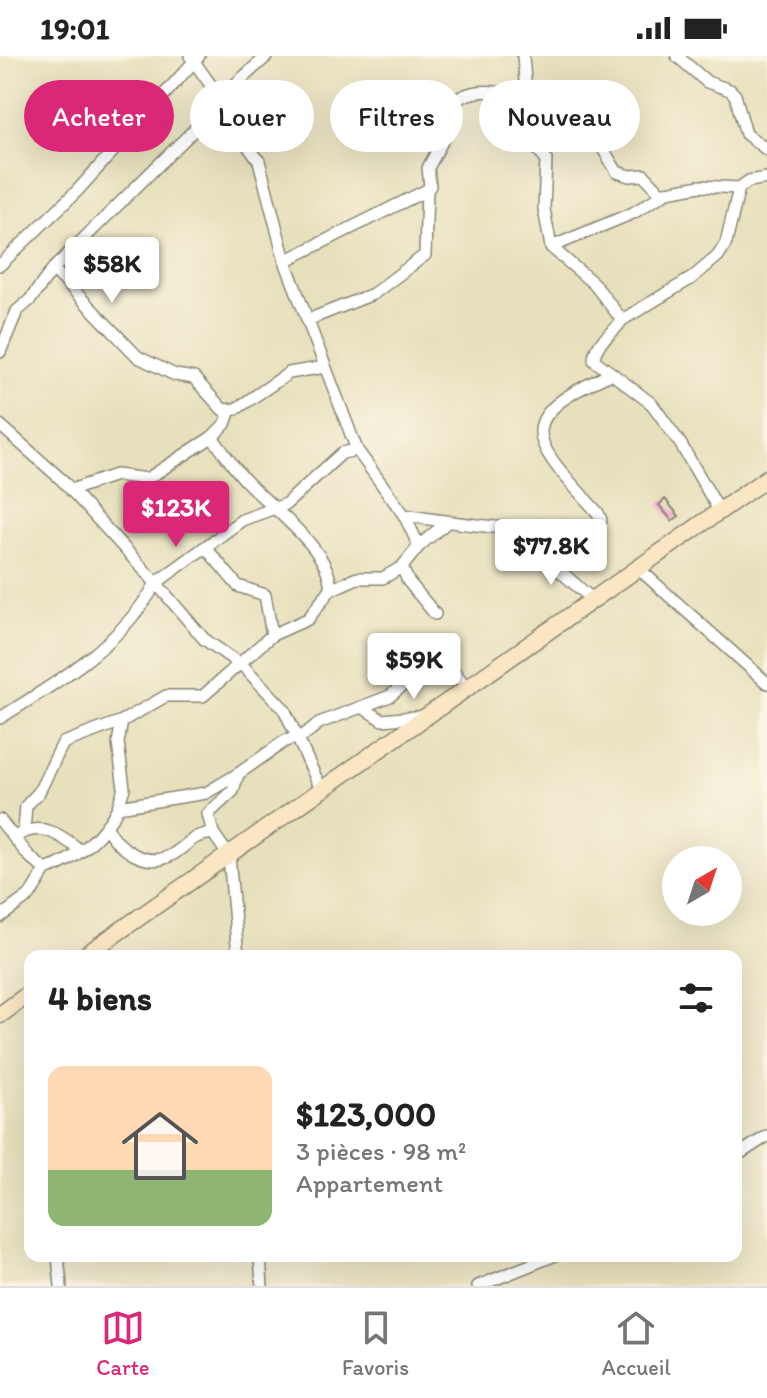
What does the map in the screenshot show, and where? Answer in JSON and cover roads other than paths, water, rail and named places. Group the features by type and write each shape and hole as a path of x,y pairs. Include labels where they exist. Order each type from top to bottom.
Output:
{"main road":[{"path":"93,950 767,478"},
{"path":"0,1015 24,997"}],"street":[{"path":"243,80 267,56"},
{"path":"523,56 525,80"},
{"path":"677,56 707,82 730,90 735,95 746,134 767,150"},
{"path":"0,265 77,191 195,58 207,80"},
{"path":"310,319 373,294 425,255 427,190 430,186 428,168 445,136 441,115 445,109 479,91"},
{"path":"0,352 17,311 30,300 53,269 190,134"},
{"path":"253,152 259,161 285,261 310,319 357,450 404,515 419,546"},
{"path":"540,152 546,159 544,209 551,247 594,284 622,320"},
{"path":"605,152 617,172 622,175 644,175 660,192 700,186 739,188 749,181 767,178"},
{"path":"720,512 680,443 652,404 594,360 594,353 622,320 692,278 718,256 726,243 739,188"},
{"path":"285,261 427,190"},
{"path":"551,247 633,213 667,192"},
{"path":"53,269 138,357 175,375 194,378 215,405 230,410 249,402 289,373 325,367"},
{"path":"552,548 596,528 601,520 553,465 539,440 540,430 564,398 611,374"},
{"path":"71,490 116,475 147,479 212,437 225,424 230,410"},
{"path":"0,425 71,490 204,639 239,663 284,709 294,737 322,791"},
{"path":"212,437 238,472 293,525 316,554 331,582 330,590"},
{"path":"0,718 48,688 95,652 145,603 156,583 242,520 286,504 342,453 357,450"},
{"path":"404,515 445,524 468,522 540,532 552,548 560,571 593,600"},
{"path":"45,870 28,855 20,833 26,806 39,792 63,743 85,732 122,721 166,696 203,696 272,635 308,619 330,590 357,578 383,578 402,567 419,546 445,524"},
{"path":"206,548 238,586 265,595 272,635"},
{"path":"402,567 408,581 435,614"},
{"path":"639,569 767,683"},
{"path":"118,807 206,793 294,737 340,713 390,696 413,677 425,660 437,657 445,660 466,687"},
{"path":"362,707 382,720 427,716"},
{"path":"0,917 38,887 45,870 60,865 81,851 106,826 118,807 124,788 118,743 122,721"},
{"path":"237,950 229,856 213,833 209,810 233,791 238,774"},
{"path":"0,820 20,833"},
{"path":"106,826 124,849 134,856 154,859 176,852 190,838 213,833"},
{"path":"20,833 37,827 49,830 81,851"},
{"path":"742,1152 767,1136"},
{"path":"59,1262 61,1286"},
{"path":"260,1262 262,1286"},
{"path":"478,1286 538,1262"}]}
